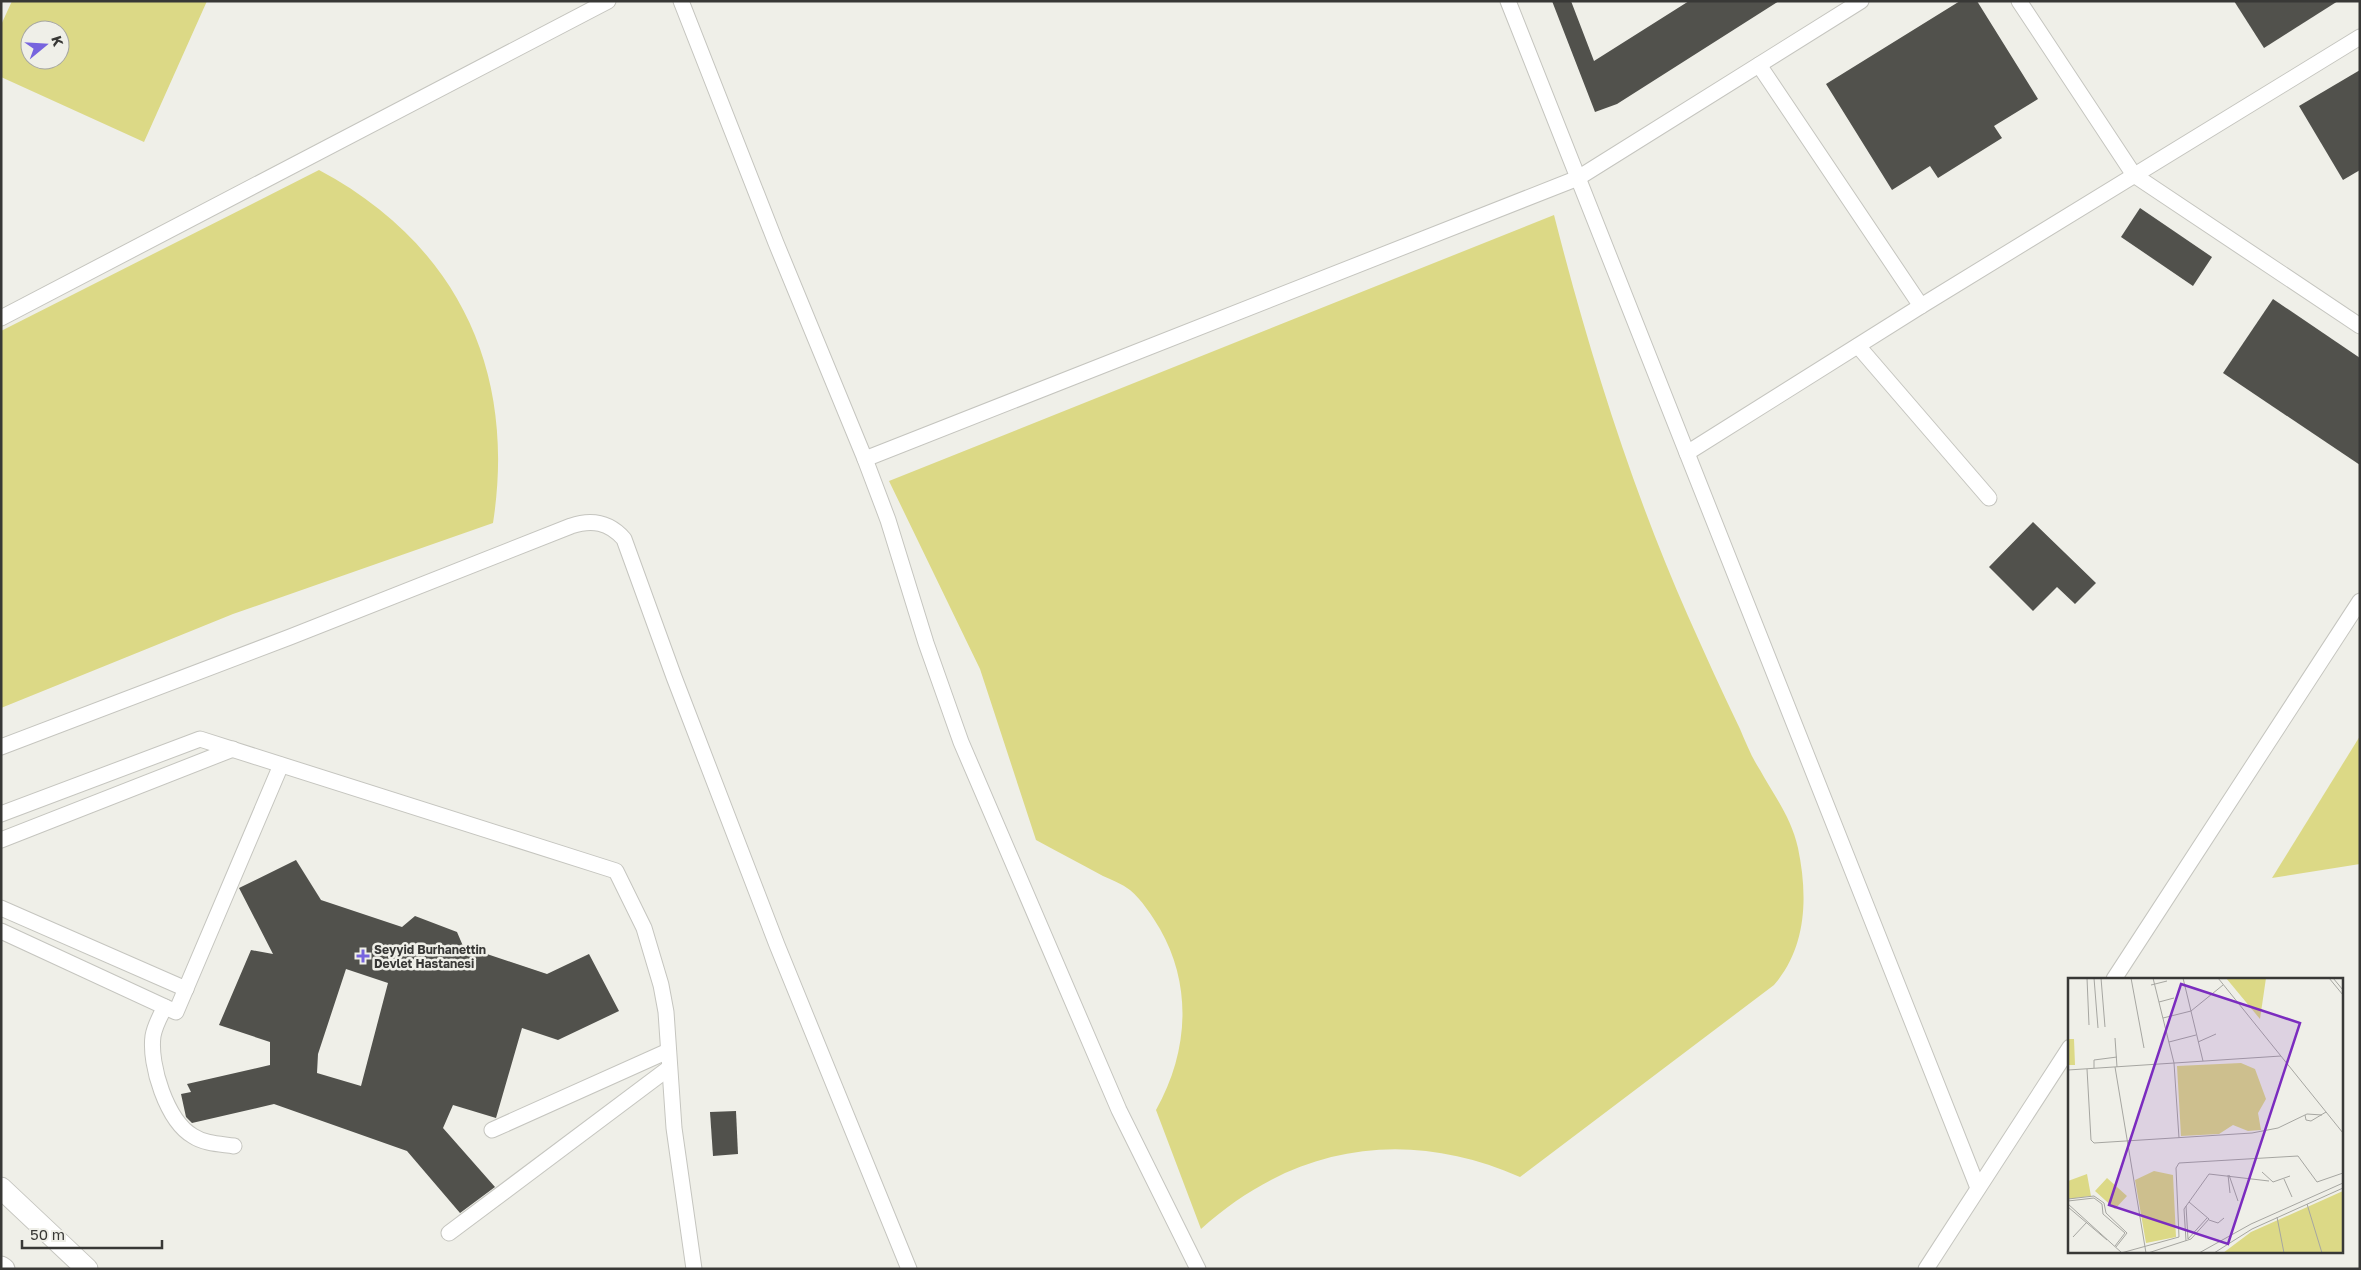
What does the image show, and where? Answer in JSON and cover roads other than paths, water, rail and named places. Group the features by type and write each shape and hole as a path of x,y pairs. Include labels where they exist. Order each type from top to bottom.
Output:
{"street":[{"path":"1,318 608,1"},
{"path":"682,1 776,243 865,459 890,528 926,643 961,742 1119,1110 1198,1269"},
{"path":"1508,1 1978,1188"},
{"path":"865,459 1578,178 1861,1"},
{"path":"2019,1 2134,175 2360,326"},
{"path":"1687,452 2360,37"},
{"path":"1760,65 1921,306"},
{"path":"1858,346 1989,498"},
{"path":"1,747 299,634 571,526 593,522 612,528 624,539 766,919 909,1269"},
{"path":"2115,978 2360,601"},
{"path":"1,814 200,739 616,871 644,928 654,958 666,1012 669,1068 682,1188 694,1269"},
{"path":"1,840 233,749"},
{"path":"1,931 176,1012 281,765"},
{"path":"1,908 186,989"},
{"path":"165,1007 155,1028 152,1045 158,1076 167,1103 180,1126 195,1138 234,1146"},
{"path":"1926,1269 2068,1050"},
{"path":"492,1130 668,1051"},
{"path":"449,1233 669,1068"},
{"path":"1,1188 86,1269"}],"place":[{"name":"Seyyid Burhanettin Devlet Hastanesi","path":"363,956"}]}
